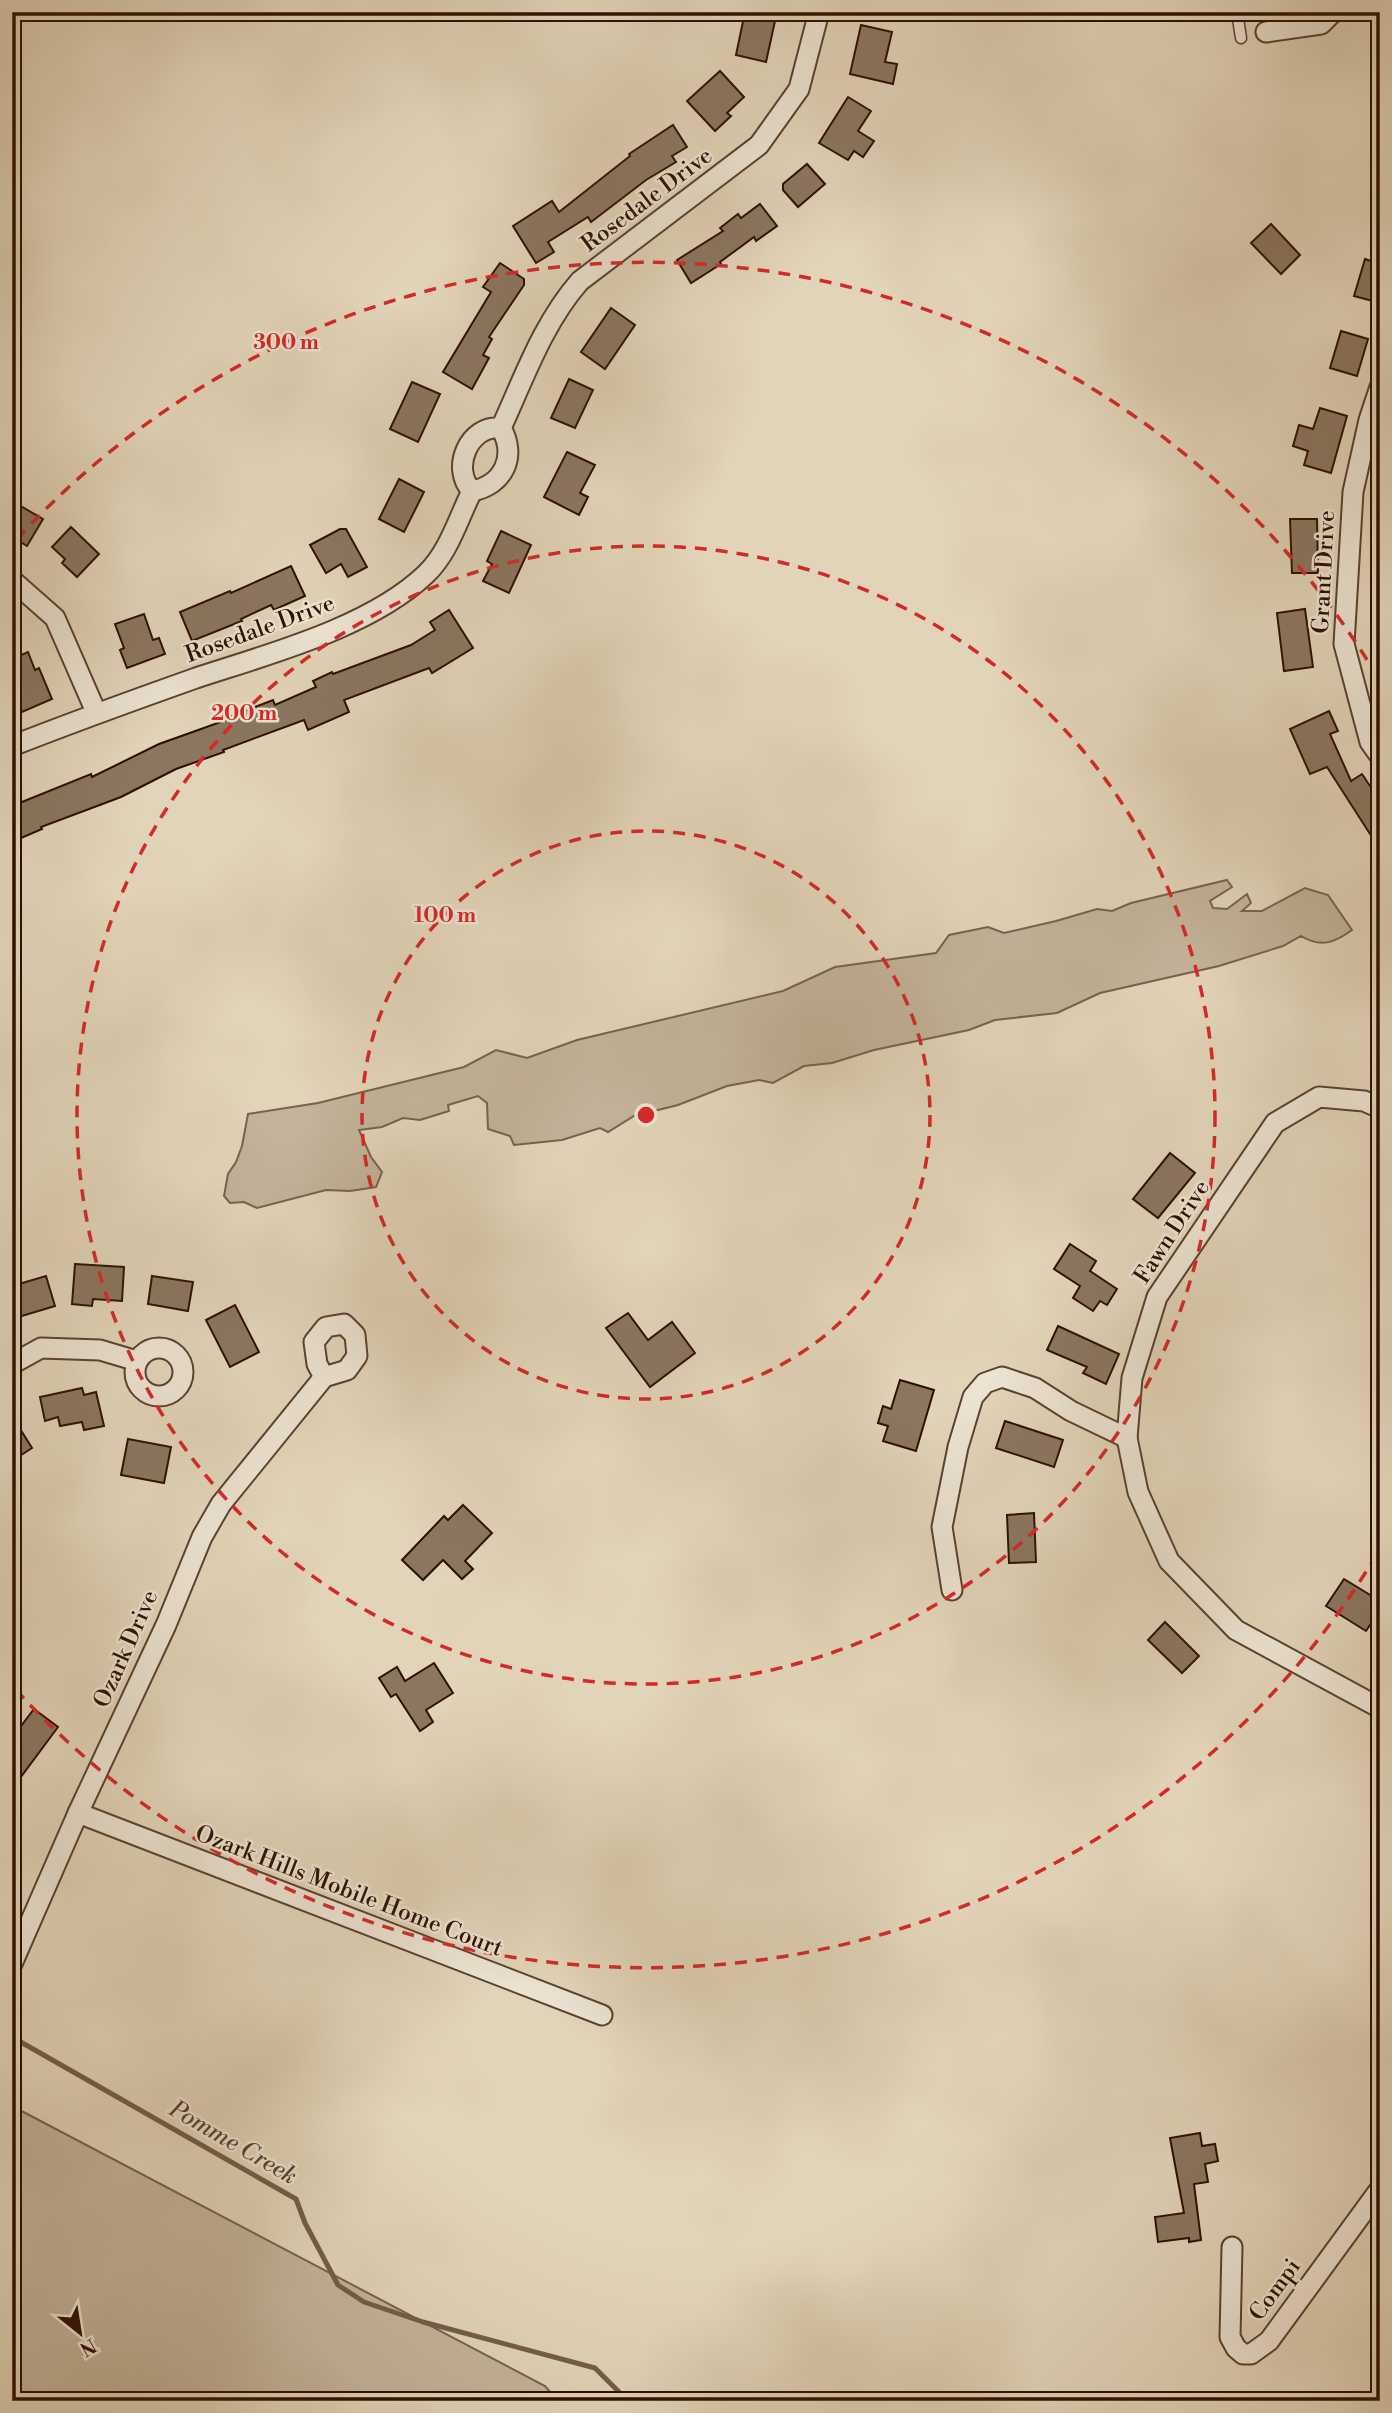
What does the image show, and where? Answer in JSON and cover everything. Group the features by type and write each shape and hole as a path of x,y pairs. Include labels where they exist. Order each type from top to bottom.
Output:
{"street":[{"name":"Rosedale Drive","path":"501,428 539,343 565,298 580,281 759,145 799,89 819,12"},
{"path":"1266,32 1321,24 1333,12"},
{"name":"Grant Drive","path":"1380,387 1369,420 1353,492 1344,644 1370,742 1380,757"},
{"path":"501,428 508,447 508,463 498,478 472,491 465,484 462,473 463,456 473,439 487,430 501,428"},
{"name":"Rosedale Drive","path":"12,746 96,712 278,651 366,616 399,596 427,573 443,554 472,491"},
{"path":"12,580 55,618 96,712"},
{"name":"Fawn Drive","path":"1380,1108 1364,1101 1319,1097 1275,1123 1157,1297 1132,1378 1126,1438 1138,1492 1169,1561 1236,1630 1380,1708"},
{"path":"12,1364 41,1348 100,1350 137,1361"},
{"name":"Ozark Drive","path":"12,1964 78,1813 166,1625 202,1536 221,1504 324,1377"},
{"path":"952,1590 942,1527 958,1447 973,1397 985,1383 1002,1377 1035,1388 1071,1411 1126,1438"},
{"name":"Ozark Hills Mobile Home Court","path":"78,1813 602,2015"},
{"name":"Compi","path":"1232,2248 1230,2337 1243,2354 1251,2354 1269,2341 1380,2189"}],"lane":[{"path":"1237,12 1241,38"}],"shaded area":[{"path":"1227,880 1232,887 1210,901 1213,908 1227,909 1247,894 1251,903 1242,911 1262,911 1305,888 1328,895 1352,930 1339,938 1321,943 1301,936 1283,946 1219,966 1100,993 1057,1013 995,1020 969,1030 874,1050 832,1063 804,1066 773,1083 759,1080 727,1086 678,1105 634,1116 608,1132 600,1128 562,1140 514,1145 510,1136 488,1129 487,1103 478,1096 448,1105 449,1111 420,1120 403,1118 382,1127 359,1130 371,1157 382,1172 376,1187 350,1191 326,1190 257,1208 244,1202 230,1203 224,1196 228,1174 242,1146 248,1114 318,1103 464,1067 496,1050 527,1058 577,1040 783,991 835,967 936,953 949,935 988,927 1004,933 1097,909 1112,911 1131,903"},
{"path":"12,2106 545,2386 558,2401 12,2401"}],"building":[{"path":"745,12 777,12 766,62 736,55"},
{"path":"861,25 892,32 885,62 897,64 893,84 850,74"},
{"path":"720,71 744,97 727,113 731,116 715,131 687,101"},
{"path":"848,97 871,111 858,131 874,141 863,157 854,151 848,160 819,143"},
{"path":"673,125 687,147 672,156 676,162 646,180 591,222 588,217 548,242 554,252 536,263 513,226 552,201 559,212 630,156 629,154"},
{"path":"807,164 825,184 798,207 783,190 783,184"},
{"path":"760,204 777,226 756,241 754,237 720,262 721,264 691,283 677,260 723,231 720,228 738,214 741,218"},
{"path":"1271,224 1300,255 1281,274 1251,243"},
{"path":"1365,259 1380,264 1380,303 1354,296"},
{"path":"500,263 524,279 524,285 489,337 492,339 483,355 489,358 472,389 443,372 491,292 483,287"},
{"path":"611,308 635,325 605,369 581,352"},
{"path":"1341,331 1368,339 1357,376 1330,368"},
{"path":"569,379 593,390 575,428 551,418"},
{"path":"412,382 440,394 418,442 390,429"},
{"path":"1320,408 1347,416 1331,473 1304,465 1308,451 1293,446 1299,425 1313,429"},
{"path":"567,452 595,465 580,493 588,497 579,515 544,497"},
{"path":"399,479 424,492 404,532 379,519"},
{"path":"12,501 43,519 27,546 12,537"},
{"path":"1290,519 1317,519 1318,573 1292,573"},
{"path":"71,527 99,554 77,577 62,563 65,559 52,547"},
{"path":"340,529 346,529 367,567 348,577 341,564 326,573 310,545"},
{"path":"501,531 531,545 509,593 483,581 492,564 487,561"},
{"path":"291,566 305,596 274,610 271,605 241,619 242,621 192,641 180,612"},
{"path":"1305,609 1313,667 1284,671 1277,613"},
{"path":"449,610 473,648 432,673 429,668 344,700 349,712 308,730 304,720 223,750 224,752 176,769 121,797 41,827 42,829 12,842 12,806 91,774 92,777 159,744 273,700 275,705 316,687 313,681 332,672 333,674 411,645 435,630 430,622"},
{"path":"144,614 153,640 159,638 165,654 127,668 120,650 124,648 115,624"},
{"path":"28,652 35,670 39,668 52,699 22,712 12,689 12,659"},
{"path":"1329,711 1338,731 1330,734 1351,781 1362,774 1380,801 1380,828 1370,834 1327,767 1310,774 1290,729"},
{"path":"1170,1153 1195,1173 1158,1218 1133,1199"},
{"path":"1070,1244 1096,1261 1090,1271 1117,1289 1107,1305 1100,1301 1093,1311 1073,1298 1080,1286 1054,1269"},
{"path":"75,1264 124,1267 122,1301 93,1299 92,1306 72,1304"},
{"path":"46,1276 55,1306 12,1319 12,1286"},
{"path":"152,1276 193,1282 188,1311 148,1304"},
{"path":"235,1305 259,1352 230,1367 206,1320"},
{"path":"628,1313 648,1340 672,1322 695,1353 650,1387 606,1328"},
{"path":"1058,1326 1119,1354 1106,1384 1083,1373 1087,1367 1047,1350"},
{"path":"900,1380 934,1390 916,1451 883,1441 888,1426 878,1423 883,1406 891,1409"},
{"path":"82,1388 84,1395 96,1392 104,1426 84,1430 82,1422 60,1426 58,1417 45,1421 40,1397"},
{"path":"12,1416 32,1448 12,1461"},
{"path":"1005,1421 1063,1440 1054,1467 996,1448"},
{"path":"128,1439 171,1447 164,1483 121,1475"},
{"path":"463,1505 492,1533 465,1561 473,1569 462,1579 443,1560 423,1580 402,1560 444,1516 448,1520"},
{"path":"1034,1513 1036,1562 1009,1563 1007,1515"},
{"path":"1344,1579 1380,1601 1380,1632 1370,1625 1366,1631 1326,1606"},
{"path":"1165,1622 1199,1656 1182,1673 1148,1640"},
{"path":"434,1663 453,1693 426,1710 433,1722 420,1731 396,1694 391,1697 379,1678 397,1667 405,1681"},
{"path":"34,1709 58,1727 12,1789 12,1738"},
{"path":"1200,2133 1202,2146 1215,2144 1218,2161 1205,2164 1208,2182 1194,2184 1201,2240 1189,2242 1189,2238 1158,2242 1155,2217 1184,2213 1170,2138"}],"waterway":[{"name":"Pomme Creek","path":"12,2037 296,2199 305,2223 338,2285 364,2302 423,2322 595,2368 628,2401"}]}
